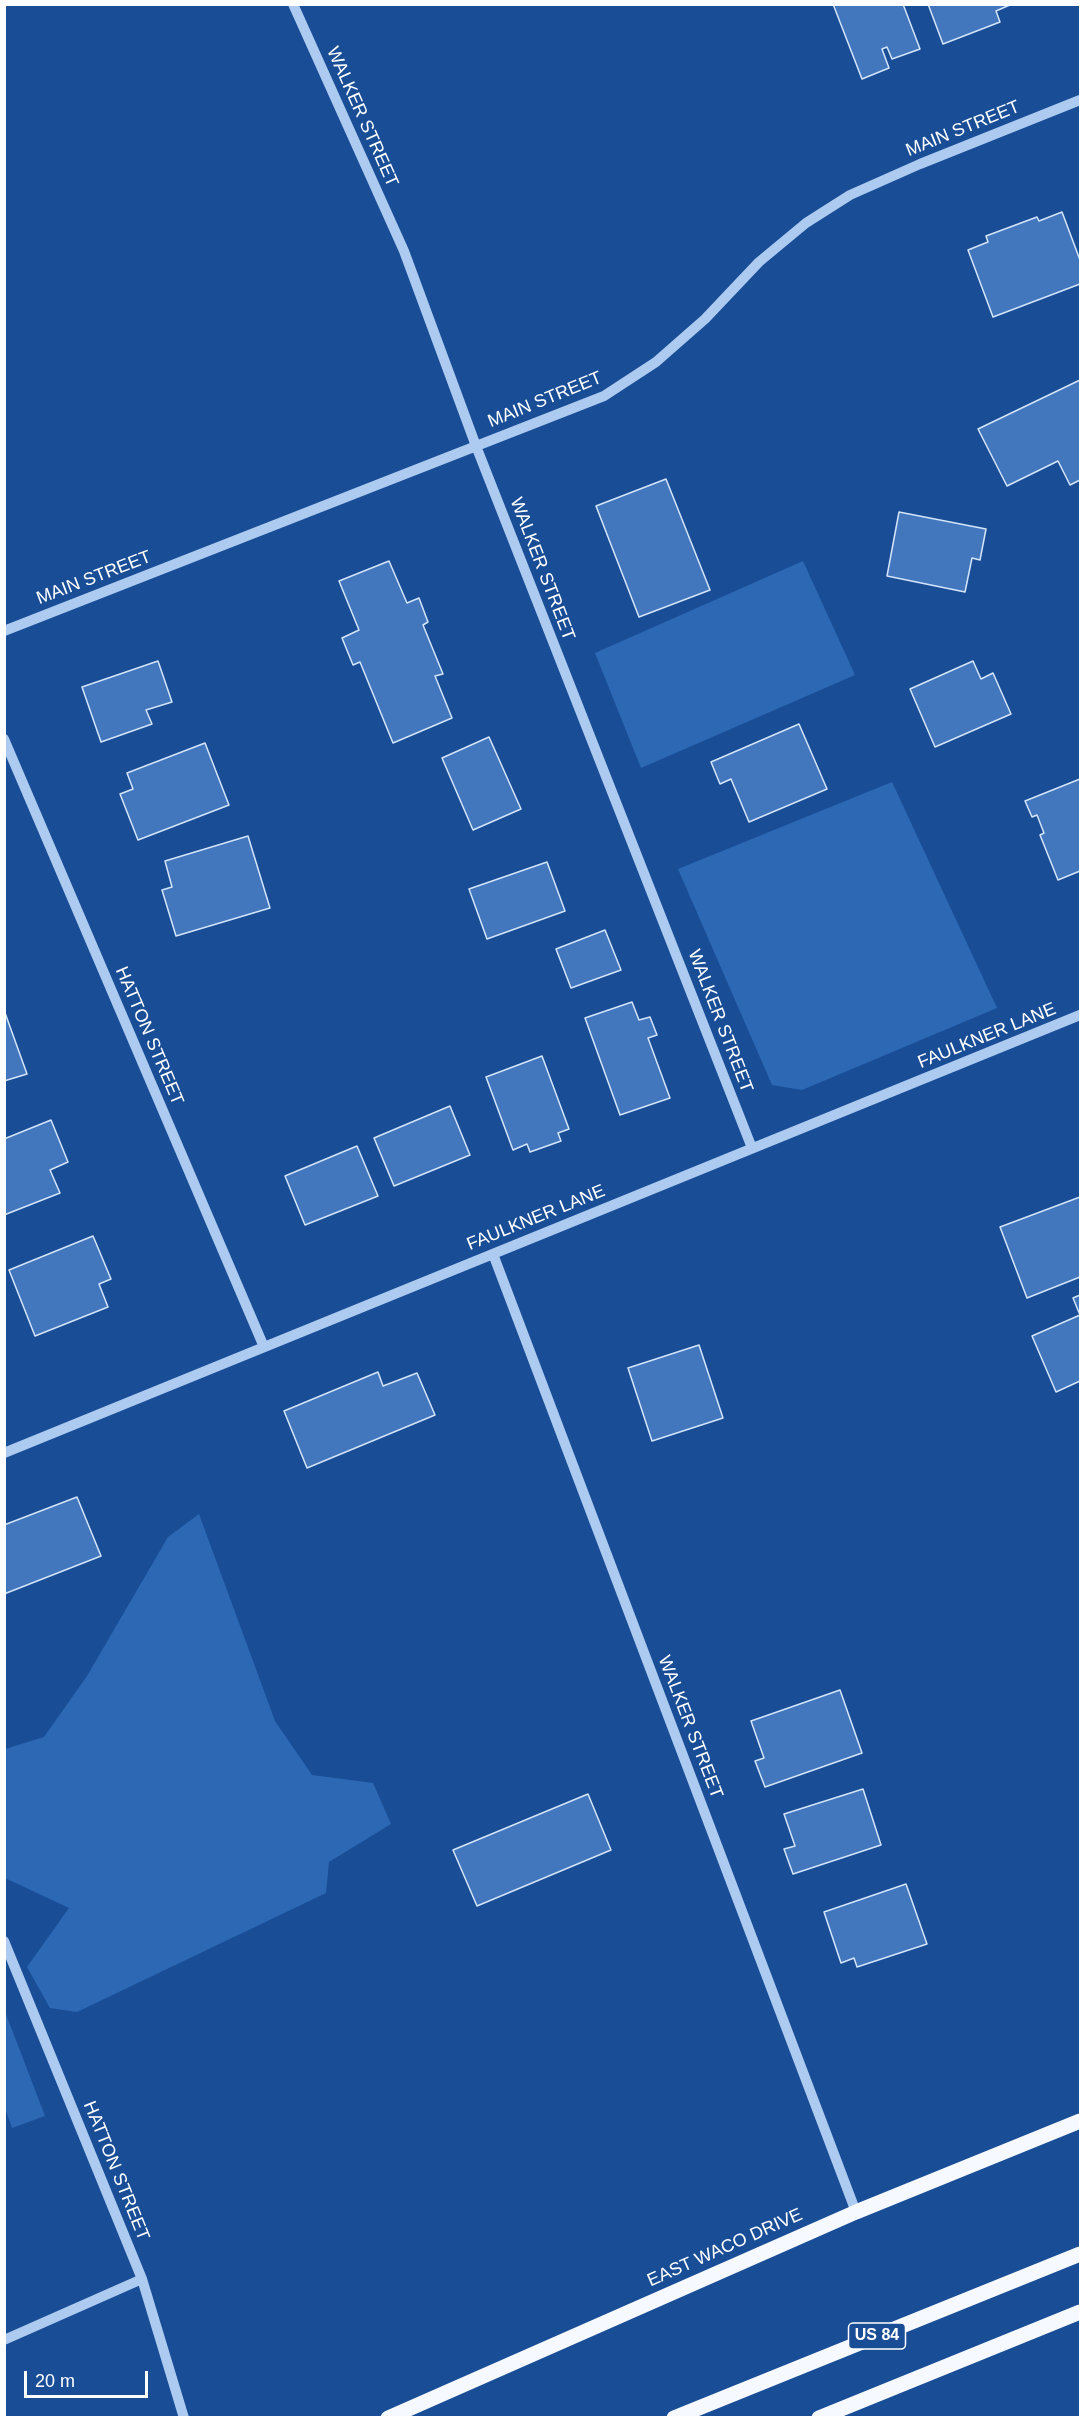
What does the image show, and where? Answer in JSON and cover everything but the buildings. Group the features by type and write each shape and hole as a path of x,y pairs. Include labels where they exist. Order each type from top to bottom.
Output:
{"main road":[{"name":"EAST WACO DRIVE","path":"388,2418 856,2212 1080,2121"},
{"name":"US 84","path":"674,2418 1080,2254"},
{"path":"819,2418 1080,2312"}],"street":[{"name":"WALKER STREET","path":"293,4 404,250 476,446 752,1148"},
{"name":"MAIN STREET","path":"4,631 604,396 656,362 705,320 759,262 806,223 850,195 920,164 1080,100"},
{"name":"HATTON STREET","path":"4,739 264,1347"},
{"name":"FAULKNER LANE","path":"4,1453 1080,1015"},
{"name":"WALKER STREET","path":"493,1254 856,2212"},
{"name":"HATTON STREET","path":"4,1941 142,2278 184,2418"},
{"path":"4,2340 142,2278"}],"shaded area":[{"path":"803,561 855,675 641,768 595,653"},
{"path":"892,782 997,1008 802,1090 772,1085 678,869"},
{"path":"199,1514 275,1721 312,1775 373,1783 391,1824 329,1862 326,1893 77,2012 50,2008 27,1967 69,1908 5,1878 5,1749 44,1737 87,1676 168,1537"},
{"path":"4,2009 45,2116 12,2128 5,2108"}]}
